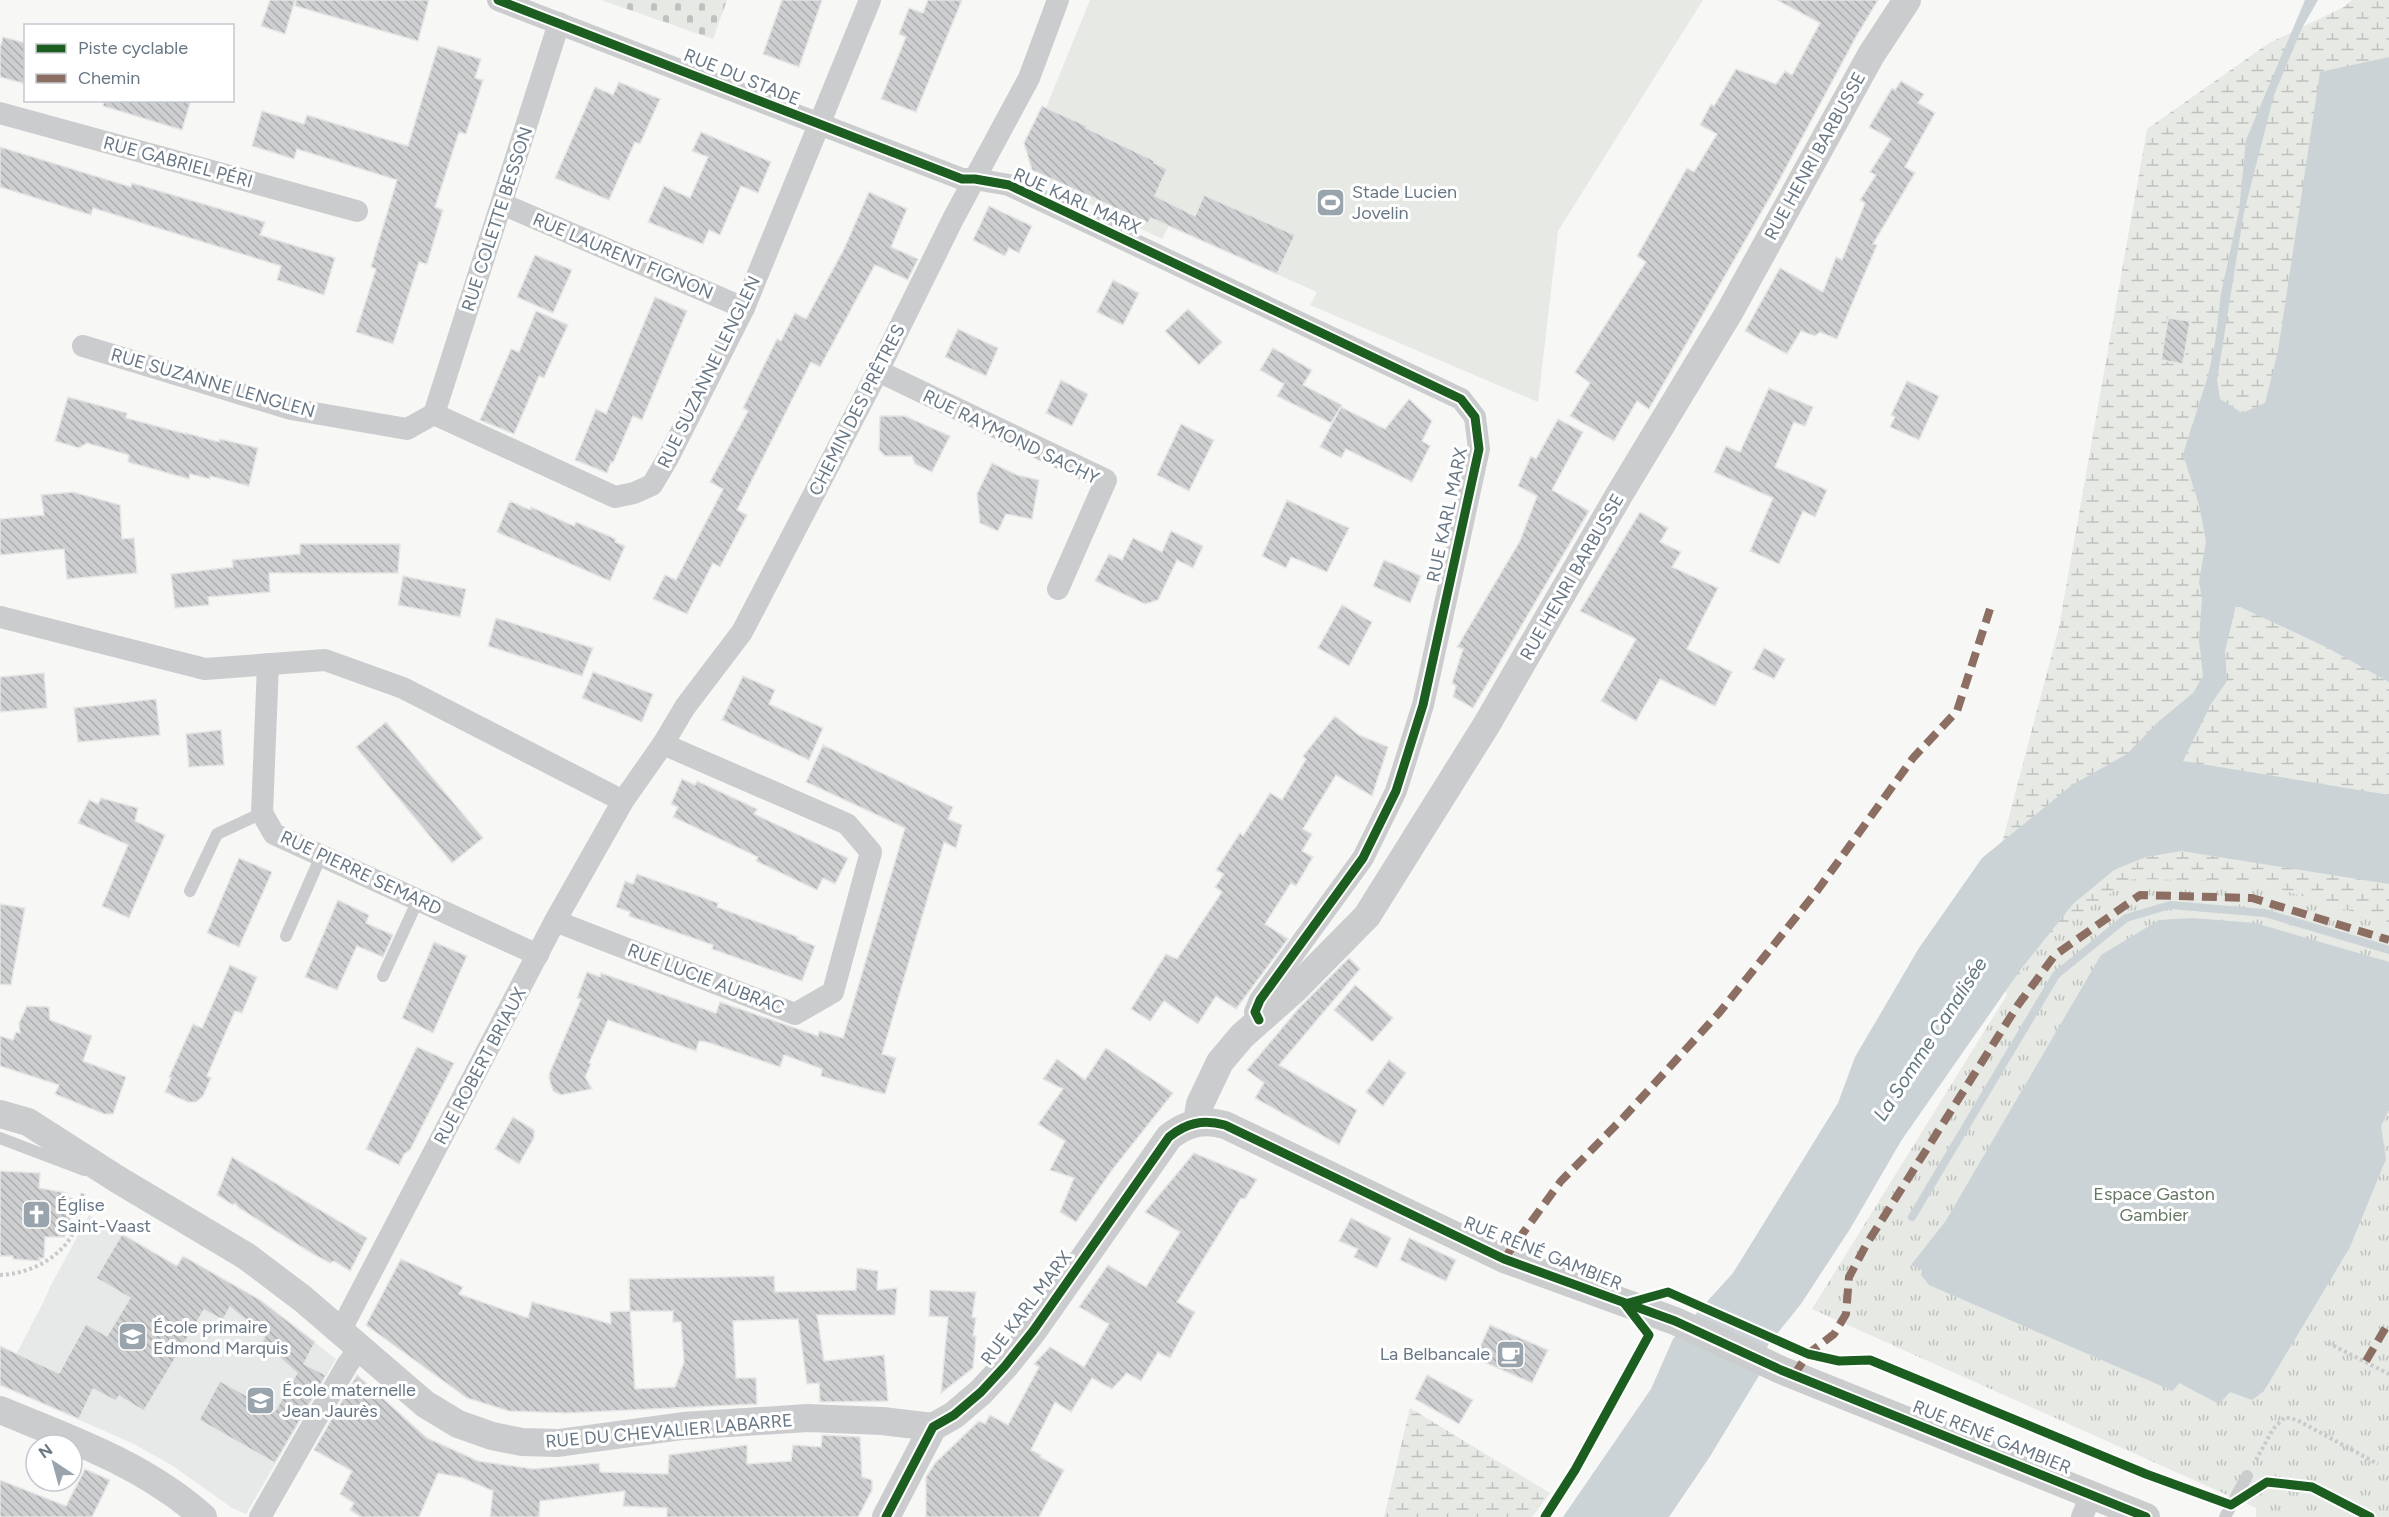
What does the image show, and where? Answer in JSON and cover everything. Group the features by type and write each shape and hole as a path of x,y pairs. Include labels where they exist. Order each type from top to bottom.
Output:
{"street":[{"name":"RUE DU STADE","path":"498,0 819,126 962,179 975,179"},
{"name":"RUE SUZANNE LENGLEN","path":"82,346 291,409 407,429 434,414 615,497 634,493 652,485 744,308 870,0"},
{"name":"CHEMIN DES PRÊTRES","path":"623,801 663,744 685,707 742,632 878,371 953,219 1029,78 1058,0"},
{"name":"RUE HENRI BARBUSSE","path":"1197,1122 1200,1104 1220,1062 1242,1036 1334,951 1374,905 1488,724 1619,495 1730,311 1871,55 1907,0"},
{"name":"RUE COLETTE BESSON","path":"434,414 559,23"},
{"name":"RUE GABRIEL PÉRI","path":"0,113 357,211"},
{"name":"RUE KARL MARX","path":"975,179 1009,185 1461,399 1475,417 1479,449 1423,705 1396,791 1363,858 1260,1000 1255,1012 1259,1020"},
{"name":"RUE LAURENT FIGNON","path":"502,204 744,308"},
{"name":"RUE RAYMOND SACHY","path":"878,371 1106,480 1058,589"},
{"path":"0,617 205,669 325,660 403,688 623,801"},
{"path":"262,813 268,664"},
{"name":"RUE LUCIE AUBRAC","path":"555,921 795,1014 833,992 871,852 847,824 663,744"},
{"name":"RUE ROBERT BRIAUX","path":"260,1517 347,1365 349,1340 346,1320 555,921 623,801"},
{"name":"RUE PIERRE SEMARD","path":"262,813 274,834 538,955"},
{"name":"RUE DU CHEVALIER LABARRE","path":"0,1114 28,1122 117,1179 246,1256 303,1299 426,1404 458,1424 492,1436 522,1442 558,1443 683,1426 808,1418 882,1421 933,1427"},
{"name":"RUE RENÉ GAMBIER","path":"1197,1122 1212,1121 1225,1125 1504,1259 1676,1321 2087,1506 2146,1517"},
{"name":"RUE KARL MARX","path":"933,1427 954,1416 1005,1366 1034,1331 1169,1137 1179,1129 1197,1122"},
{"path":"0,1410 113,1457 160,1484 203,1517"},
{"path":"886,1517 933,1427"}],"lane":[{"path":"190,891 217,834 262,813"},
{"path":"286,936 321,856"},
{"path":"384,976 418,900"},
{"path":"0,1138 62,1163 117,1179"},
{"path":"2225,1517 2247,1476"}],"path":[{"path":"0,1275 17,1275 57,1254 76,1226 83,1193 94,1192 105,1198 117,1179"},
{"path":"2328,1343 2389,1374"},
{"path":"2247,1476 2273,1429 2285,1417 2297,1420 2378,1464"}],"shaded area":[{"name":"École primaire Edmond Marquis","path":"89,1215 153,1252 171,1277 183,1256 260,1300 336,1359 246,1514 232,1508 173,1466 134,1444 0,1385"}],"green space":[{"path":"601,0 727,0 713,39"},
{"name":"Stade Lucien Jovelin","path":"1090,0 1703,0 1558,231 1538,402 1310,305 1317,292 1169,226 1162,239 1036,178 1029,144"},
{"path":"2352,0 2389,0 2389,923 2253,881 2041,940 2007,995 1983,915 2059,627 2147,129 2269,43 2344,7"},
{"name":"Espace Gaston Gambier","path":"2132,879 2253,881 2389,923 2389,1517 2256,1517 2256,1508 1812,1309 2041,940"},
{"path":"1410,1408 1550,1493 1532,1517 1384,1517"}],"water":[{"name":"La Somme Canalisée","path":"2305,0 2318,0 2302,28 2274,95 2244,212 2217,380 2220,399 2242,413 2265,403 2278,351 2320,72 2389,57 2389,682 2326,647 2236,605 2225,651 2227,681 2211,704 2183,761 2389,795 2389,884 2181,851 2146,857 2114,870 2073,904 2021,969 1901,1141 1850,1229 1801,1304 1768,1345 1760,1374 1709,1458 1669,1517 1563,1517 1651,1389 1673,1339 1733,1273 1838,1103 1855,1057 1919,948 1982,858 2072,785 2127,754 2158,722 2193,693 2203,676 2199,640 2202,598 2199,582 2206,541 2199,505 2183,454 2208,376 2215,343 2221,293 2239,211 2246,140"},
{"name":"Espace Gaston Gambier","path":"2192,918 2255,923 2389,962 2389,1110 2381,1126 2386,1159 2350,1247 2264,1391 2252,1400 2230,1392 2219,1404 2179,1383 2173,1391 1929,1285 1921,1275 1922,1270 1911,1265 1945,1222 2101,955 2159,920"}],"building":[{"path":"270,0 295,0 285,34 261,26"},
{"path":"296,0 429,0 418,41 295,6"},
{"path":"782,0 822,0 799,67 763,54"},
{"path":"928,0 962,0 916,112 881,99 906,37 899,34 909,8 923,13"},
{"path":"1777,0 1878,0 1774,190 1649,409 1637,401 1614,441 1570,416 1590,383 1575,372 1646,262 1637,256 1687,168 1694,172 1717,134 1700,125 1711,104 1714,106 1736,69 1776,84 1785,71 1792,75 1820,23"},
{"path":"3,37 24,42 24,83 0,77 0,48"},
{"path":"438,46 481,59 475,78 483,80 466,134 459,132 435,207 443,210 427,264 419,262 393,344 356,332 376,269 371,267 397,180 297,149 294,159 252,146 262,111 304,124 307,115 408,146"},
{"path":"1901,81 1924,94 1918,103 1935,113 1905,167 1915,173 1873,244 1877,245 1837,339 1820,332 1815,336 1801,331 1787,354 1745,331 1780,268 1823,292 1836,257 1842,260 1865,203 1860,200 1876,175 1870,172 1891,139 1869,127 1892,88 1895,90"},
{"path":"619,82 660,99 640,144 635,142 609,200 555,178 595,87 613,95"},
{"path":"104,102 190,102 182,130 103,106"},
{"path":"1042,106 1087,126 1086,128 1167,169 1155,196 1195,216 1204,195 1295,235 1277,274 1151,218 1148,223 1032,170 1024,143"},
{"path":"701,132 771,162 758,193 741,186 720,235 709,230 703,244 648,222 664,186 690,198 708,157 692,151"},
{"path":"0,147 131,187 132,183 265,222 260,235 335,258 324,295 277,280 281,266 93,208 91,215 0,187"},
{"path":"869,192 907,209 891,247 918,259 908,280 875,265 820,367 811,362 737,510 747,515 720,567 713,563 687,614 653,599 665,575 676,580 723,489 710,482 748,411 743,408 777,339 781,341 795,313 806,319 844,249"},
{"path":"989,206 1032,226 1019,253 1009,248 1005,256 973,240"},
{"path":"535,255 572,270 553,313 517,297"},
{"path":"1113,280 1139,293 1123,325 1097,312"},
{"path":"655,297 687,311 642,420 633,416 607,473 575,460 596,409 606,414"},
{"path":"1188,309 1222,342 1199,365 1165,331"},
{"path":"536,311 568,325 544,378 539,376 514,434 480,420 511,349 519,352"},
{"path":"2168,318 2190,321 2183,364 2161,360"},
{"path":"958,329 998,348 986,376 945,357"},
{"path":"1273,348 1312,370 1303,385 1342,405 1331,423 1277,396 1284,384 1260,370"},
{"path":"1061,380 1088,394 1072,426 1046,413"},
{"path":"1907,381 1939,396 1919,440 1890,427 1895,417 1891,415"},
{"path":"1769,388 1813,407 1805,426 1794,422 1775,467 1827,490 1815,517 1803,511 1779,564 1750,551 1773,498 1714,472 1726,446 1740,452"},
{"path":"68,397 127,413 126,418 219,442 220,439 258,448 249,486 210,476 210,479 190,474 189,479 128,462 129,455 87,443 79,448 55,441"},
{"path":"1409,399 1432,421 1422,441 1430,446 1412,482 1346,449 1341,458 1320,447 1341,407 1385,429"},
{"path":"880,416 905,416 950,436 932,472 915,464 912,456 885,456 879,450"},
{"path":"1558,419 1583,432 1552,490 1589,511 1473,708 1453,697 1456,686 1452,683 1463,649 1457,647 1520,541 1537,496 1518,486 1531,456 1536,459"},
{"path":"1181,424 1214,440 1189,491 1157,475"},
{"path":"992,463 1017,475 1039,480 1032,519 1006,514 998,531 980,523 977,494"},
{"path":"73,492 120,505 122,539 134,538 137,573 67,579 64,549 0,555 0,519 44,515 41,495"},
{"path":"1287,500 1349,528 1327,572 1291,557 1286,568 1262,556"},
{"path":"510,501 530,510 531,507 574,526 576,522 616,539 615,542 625,546 610,581 497,532"},
{"path":"1640,512 1668,528 1660,542 1681,552 1672,567 1718,588 1687,649 1732,672 1715,706 1660,679 1636,721 1601,701 1636,639 1580,611"},
{"path":"1171,531 1203,546 1193,568 1177,560 1158,600 1145,604 1095,581 1109,554 1122,560 1133,538 1162,552"},
{"path":"300,544 400,544 398,573 269,573 270,592 208,597 209,605 175,608 171,574 233,567 232,560 300,554"},
{"path":"1384,560 1421,576 1410,603 1373,586"},
{"path":"403,576 466,589 460,617 398,605"},
{"path":"1342,605 1372,622 1349,666 1318,648"},
{"path":"496,618 593,648 582,676 488,646"},
{"path":"1764,648 1785,659 1774,679 1753,669"},
{"path":"593,672 653,694 642,722 582,698"},
{"path":"44,673 47,708 0,712 0,677"},
{"path":"743,676 775,690 769,704 823,728 809,760 722,720"},
{"path":"156,699 160,735 78,742 74,708"},
{"path":"1335,716 1359,735 1388,747 1372,796 1336,775 1303,829 1312,834 1302,851 1313,857 1296,886 1291,883 1265,924 1288,939 1236,1009 1216,996 1198,1024 1164,1001 1150,1021 1131,1009 1166,954 1177,959 1222,892 1215,887 1224,874 1216,870 1240,833 1243,836 1270,793 1282,800 1306,759 1303,756"},
{"path":"386,722 483,838 452,863 356,747"},
{"path":"221,730 224,765 189,767 186,734"},
{"path":"823,745 953,807 948,819 962,825 956,848 944,842 882,1054 896,1058 885,1094 821,1076 822,1069 784,1055 780,1067 707,1042 699,1041 696,1051 608,1020 585,1077 592,1089 561,1095 553,1091 549,1078 550,1072 581,999 577,998 587,972 600,977 601,973 716,1013 720,1002 818,1036 819,1031 843,1038 905,828 806,782"},
{"path":"682,779 695,785 697,781 757,809 754,814 848,858 835,884 823,878 817,890 756,861 758,857 673,817 678,807 671,804"},
{"path":"101,798 138,808 135,821 165,835 129,918 102,906 128,845 78,823 89,800 98,804"},
{"path":"239,858 272,872 239,947 207,933"},
{"path":"637,874 718,903 717,907 798,937 797,939 815,946 802,981 712,949 713,945 629,916 630,912 616,907 625,881 633,884"},
{"path":"338,900 369,915 366,923 393,935 383,957 357,946 337,990 305,977"},
{"path":"0,904 25,908 11,985 0,984"},
{"path":"434,942 467,956 433,1033 402,1018"},
{"path":"1349,958 1360,969 1279,1065 1357,1110 1339,1145 1255,1098 1264,1083 1247,1070 1299,1008"},
{"path":"230,965 257,977 242,1013 235,1011 207,1076 211,1078 203,1096 196,1102 188,1102 165,1092 171,1078 169,1077 193,1024 202,1028"},
{"path":"1355,985 1393,1018 1372,1042 1334,1010"},
{"path":"27,1006 49,1007 50,1020 92,1036 83,1061 126,1077 113,1114 104,1114 55,1094 59,1085 0,1066 0,1036 13,1040 16,1032 20,1033 19,1023"},
{"path":"417,1047 454,1063 410,1150 404,1154 399,1165 366,1149"},
{"path":"1106,1048 1173,1093 1112,1170 1076,1222 1060,1212 1074,1178 1050,1170 1065,1141 1038,1124 1063,1089 1043,1079 1057,1059 1085,1080"},
{"path":"1389,1060 1406,1073 1383,1106 1366,1092"},
{"path":"513,1117 534,1130 534,1138 519,1164 495,1149"},
{"path":"1194,1153 1257,1179 1245,1199 1241,1198 1177,1302 1195,1312 1170,1358 1158,1352 1141,1381 1127,1373 1112,1389 1092,1378 1071,1412 1055,1402 1031,1450 1064,1470 1039,1517 926,1517 926,1477 935,1463 979,1421 985,1424 990,1415 1008,1425 1039,1367 1034,1364 1050,1347 1084,1367 1109,1324 1079,1307 1108,1265 1146,1287 1180,1232 1145,1212"},
{"path":"232,1157 367,1238 350,1271 334,1261 330,1263 313,1254 239,1208 235,1203 233,1205 217,1195"},
{"name":"Église Saint-Vaast","path":"0,1171 40,1173 39,1188 67,1193 67,1197 72,1198 70,1233 65,1232 65,1237 45,1237 44,1258 39,1258 40,1261 0,1256"},
{"path":"1351,1218 1391,1238 1377,1268 1354,1257 1358,1249 1339,1241"},
{"path":"122,1234 177,1266 183,1256 260,1300 315,1342 304,1364 326,1375 275,1463 199,1420 220,1381 275,1411 297,1373 262,1342 265,1336 230,1307 223,1320 204,1310 144,1411 119,1396 116,1401 93,1389 79,1419 0,1385 0,1346 59,1373 86,1324 107,1336 130,1298 96,1278"},
{"path":"1409,1238 1456,1260 1446,1281 1400,1260"},
{"path":"401,1259 463,1287 459,1294 528,1318 532,1302 611,1324 610,1312 630,1311 629,1279 774,1276 775,1292 856,1290 857,1268 878,1271 877,1290 897,1288 895,1315 817,1315 824,1361 884,1355 888,1401 820,1402 819,1383 807,1384 798,1319 733,1321 736,1378 756,1378 757,1404 566,1413 509,1411 467,1398 366,1325","holes":["630,1311 673,1311 673,1322 681,1322 684,1362 675,1387 635,1389"]},
{"path":"930,1290 976,1292 972,1317 976,1318 973,1336 976,1336 973,1368 941,1393 948,1317 929,1316"},
{"name":"La Belbancale","path":"1490,1325 1548,1350 1532,1383 1475,1358"},
{"path":"357,1375 427,1438 478,1461 533,1469 599,1463 600,1472 668,1474 669,1455 747,1445 747,1464 791,1461 793,1445 821,1447 822,1435 860,1437 862,1477 872,1480 872,1490 858,1517 667,1517 667,1508 623,1506 625,1491 540,1501 539,1517 490,1517 493,1491 463,1478 438,1473 419,1517 361,1517 350,1510 354,1503 340,1494 352,1471 314,1450"},
{"path":"1427,1375 1473,1400 1459,1424 1415,1399"},
{"path":"85,1469 110,1480 92,1517 0,1517 0,1480 24,1489 24,1493 33,1493 66,1506 73,1493 84,1493"}],"waterway":[{"path":"1912,1217 2056,975 2126,918 2170,905 2265,913 2389,950"}],"marked path":[{"path":"1504,1259 1561,1181 1624,1117 1719,1013 1817,891 1913,758 1957,711 1990,609"},
{"path":"1794,1375 1808,1354 1834,1334 1846,1314 1849,1277 1866,1245 2018,1005 2055,955 2140,895 2252,898 2389,940"},
{"path":"2366,1361 2389,1322"}],"cycle path":[{"path":"498,0 962,179 1009,185 1461,399 1475,417 1479,449 1423,705 1396,791 1363,858 1260,1000 1255,1012 1259,1020"},
{"path":"886,1517 933,1427 954,1415 981,1392 1005,1366 1033,1331 1169,1137 1188,1125 1202,1122 1225,1125 1504,1259 1675,1321 1781,1370 2146,1517"},
{"path":"1545,1517 1575,1470 1649,1335 1625,1304 1668,1292 1808,1354 1839,1361 1870,1360 2146,1474 2231,1505 2267,1482 2312,1487 2370,1517"}],"place":[{"name":"Stade Lucien Jovelin","path":"1331,202"},
{"name":"Église Saint-Vaast","path":"36,1215"},
{"name":"École primaire Edmond Marquis","path":"132,1337"},
{"name":"La Belbancale","path":"1511,1354"},
{"name":"École maternelle Jean Jaurès","path":"261,1400"}]}
